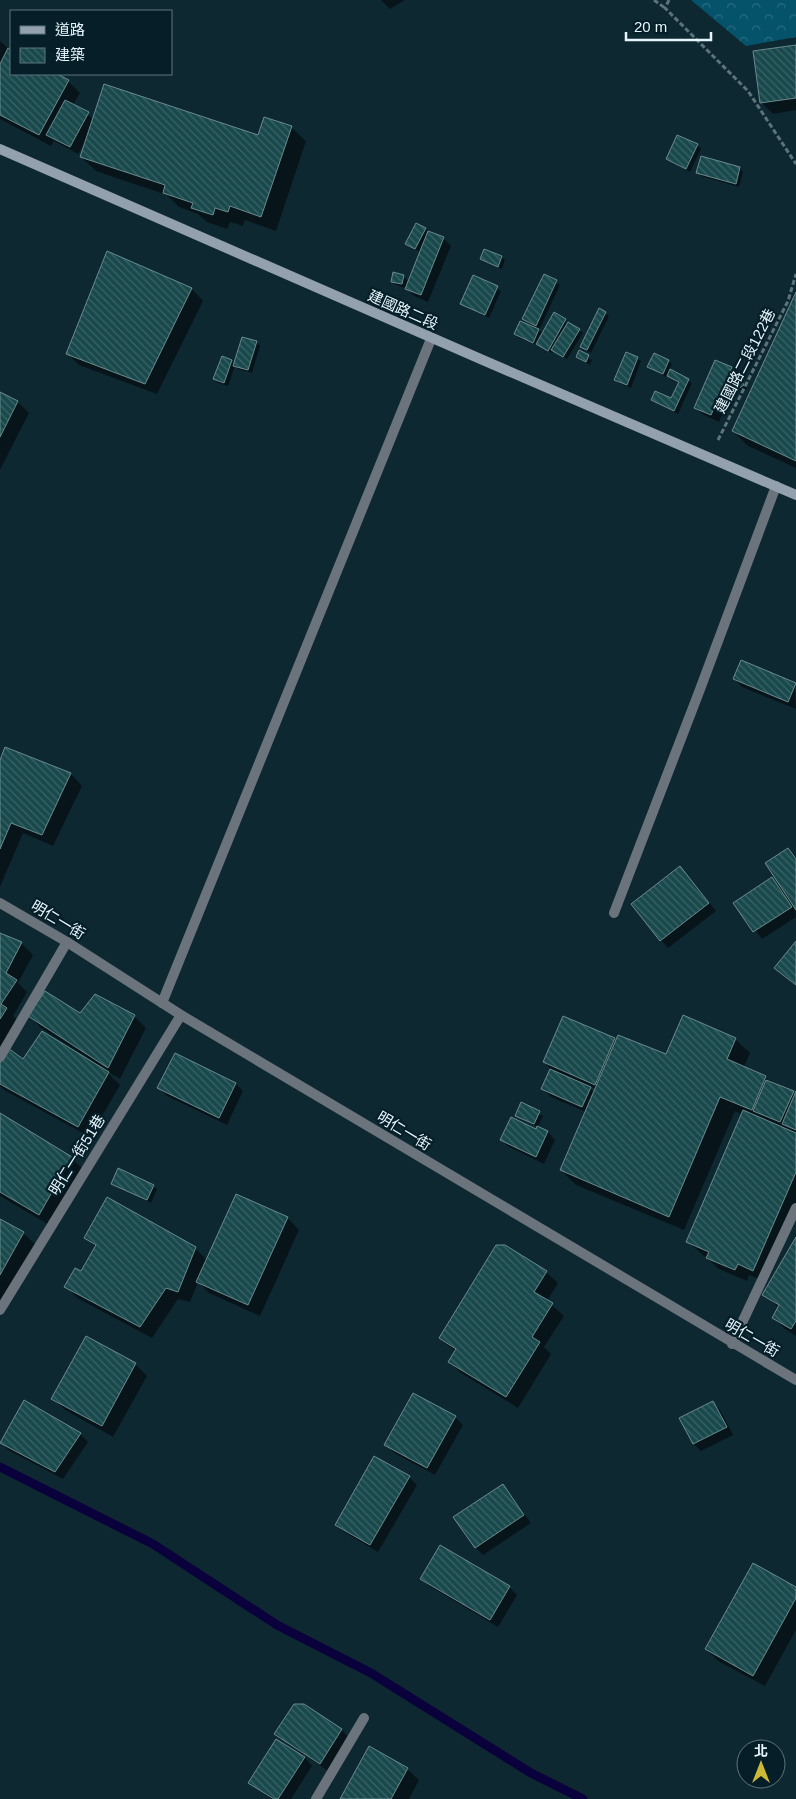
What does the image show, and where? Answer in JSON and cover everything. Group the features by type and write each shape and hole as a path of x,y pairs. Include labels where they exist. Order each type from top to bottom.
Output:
{"street":[{"name":"建國路二段","path":"0,149 431,339 710,456 796,495"},
{"path":"162,1003 431,339"},
{"path":"614,913 776,486"},
{"name":"明仁一街","path":"0,903 67,942 181,1016 732,1344 796,1380"},
{"path":"0,1057 67,942"},
{"name":"明仁一街51巷","path":"0,1310 181,1016"},
{"path":"732,1344 796,1208"},
{"path":"316,1799 364,1718"}],"path":[{"path":"654,0 665,8 748,91 796,164"},
{"path":"665,8 669,0"},
{"name":"建國路二段122巷","path":"710,456 785,308 796,274"}],"green space":[{"path":"691,0 796,0 796,37 746,46"}],"building":[{"path":"796,45 796,98 760,103 753,51"},
{"path":"8,48 10,49 10,75 59,75 69,80 39,135 0,115 0,64"},
{"path":"104,84 258,135 264,117 292,126 261,217 230,206 228,212 215,208 213,215 191,208 193,203 163,193 165,185 80,157"},
{"path":"65,100 89,112 70,147 46,135"},
{"path":"677,135 698,144 686,169 666,159"},
{"path":"701,156 740,167 736,184 696,173"},
{"path":"416,223 426,228 415,249 405,244"},
{"path":"428,231 444,237 421,295 405,289"},
{"path":"484,249 502,256 498,267 480,259"},
{"path":"107,251 192,288 145,384 66,354"},
{"path":"393,272 404,275 402,284 391,282"},
{"path":"544,274 557,280 536,326 522,319"},
{"path":"473,275 498,286 485,315 460,304"},
{"path":"796,292 796,461 732,431"},
{"path":"599,308 606,312 587,350 580,347"},
{"path":"554,312 566,319 548,351 536,344"},
{"path":"520,321 539,329 533,343 514,334"},
{"path":"568,322 580,329 563,357 551,350"},
{"path":"242,337 257,341 248,370 233,366"},
{"path":"579,350 589,355 586,362 576,357"},
{"path":"626,352 638,357 627,385 614,380"},
{"path":"654,353 669,360 663,374 647,367"},
{"path":"222,356 232,360 224,383 213,379"},
{"path":"715,360 732,367 711,415 694,408"},
{"path":"670,369 689,379 674,411 651,400 655,391 671,398 679,382 667,376"},
{"path":"735,371 744,385 738,389 737,383 735,384 729,375"},
{"path":"0,392 18,401 0,437"},
{"path":"741,660 796,683 788,702 733,679"},
{"path":"5,747 71,773 42,835 11,823 0,849 0,760"},
{"path":"788,848 796,859 796,910 765,863"},
{"path":"680,866 709,903 660,941 631,904"},
{"path":"772,877 792,907 753,932 733,903"},
{"path":"0,933 22,942 6,973 17,980 1,1004 7,1008 0,1019"},
{"path":"796,941 796,985 774,968"},
{"path":"45,991 80,1013 95,994 135,1015 108,1068 28,1016"},
{"path":"683,1015 736,1038 727,1059 766,1076 752,1110 720,1097 669,1217 560,1170 618,1035 666,1054"},
{"path":"563,1016 615,1038 595,1085 543,1062"},
{"path":"42,1031 109,1072 78,1127 0,1084 0,1063 8,1048 23,1059"},
{"path":"175,1053 236,1083 219,1118 157,1088"},
{"path":"550,1069 591,1087 582,1107 541,1089"},
{"path":"766,1080 794,1091 780,1122 753,1111"},
{"path":"796,1091 796,1130 782,1124"},
{"path":"521,1102 540,1111 534,1124 515,1116"},
{"path":"743,1110 796,1133 796,1172 753,1271 738,1264 735,1270 706,1258 709,1252 686,1242"},
{"path":"0,1113 72,1157 39,1215 0,1192"},
{"path":"511,1117 536,1129 537,1126 548,1131 536,1157 500,1140"},
{"path":"118,1168 154,1185 147,1200 111,1184"},
{"path":"236,1194 288,1217 248,1305 196,1282"},
{"path":"107,1197 196,1247 178,1292 166,1288 140,1327 64,1287 75,1268 81,1271 96,1245 84,1238"},
{"path":"0,1219 24,1232 0,1275"},
{"path":"796,1237 796,1321 791,1329 772,1318 779,1305 762,1295"},
{"path":"496,1245 505,1245 547,1271 534,1292 553,1303 532,1337 540,1342 506,1397 448,1362 456,1349 439,1338"},
{"path":"86,1336 136,1363 102,1426 51,1399"},
{"path":"413,1393 456,1416 427,1468 384,1445"},
{"path":"24,1400 81,1433 55,1472 0,1443"},
{"path":"713,1401 727,1427 693,1444 679,1418"},
{"path":"374,1456 410,1476 370,1545 335,1525"},
{"path":"503,1484 524,1515 475,1548 453,1517"},
{"path":"440,1545 510,1586 490,1620 420,1579"},
{"path":"753,1563 796,1587 796,1598 753,1676 705,1649"},
{"path":"294,1704 304,1704 342,1729 320,1764 274,1734"},
{"path":"276,1739 305,1757 278,1799 274,1799 248,1783"},
{"path":"369,1746 408,1768 391,1799 340,1799"}],"waterway":[{"path":"0,1467 153,1544 277,1625 371,1673 531,1773 583,1799"}]}
